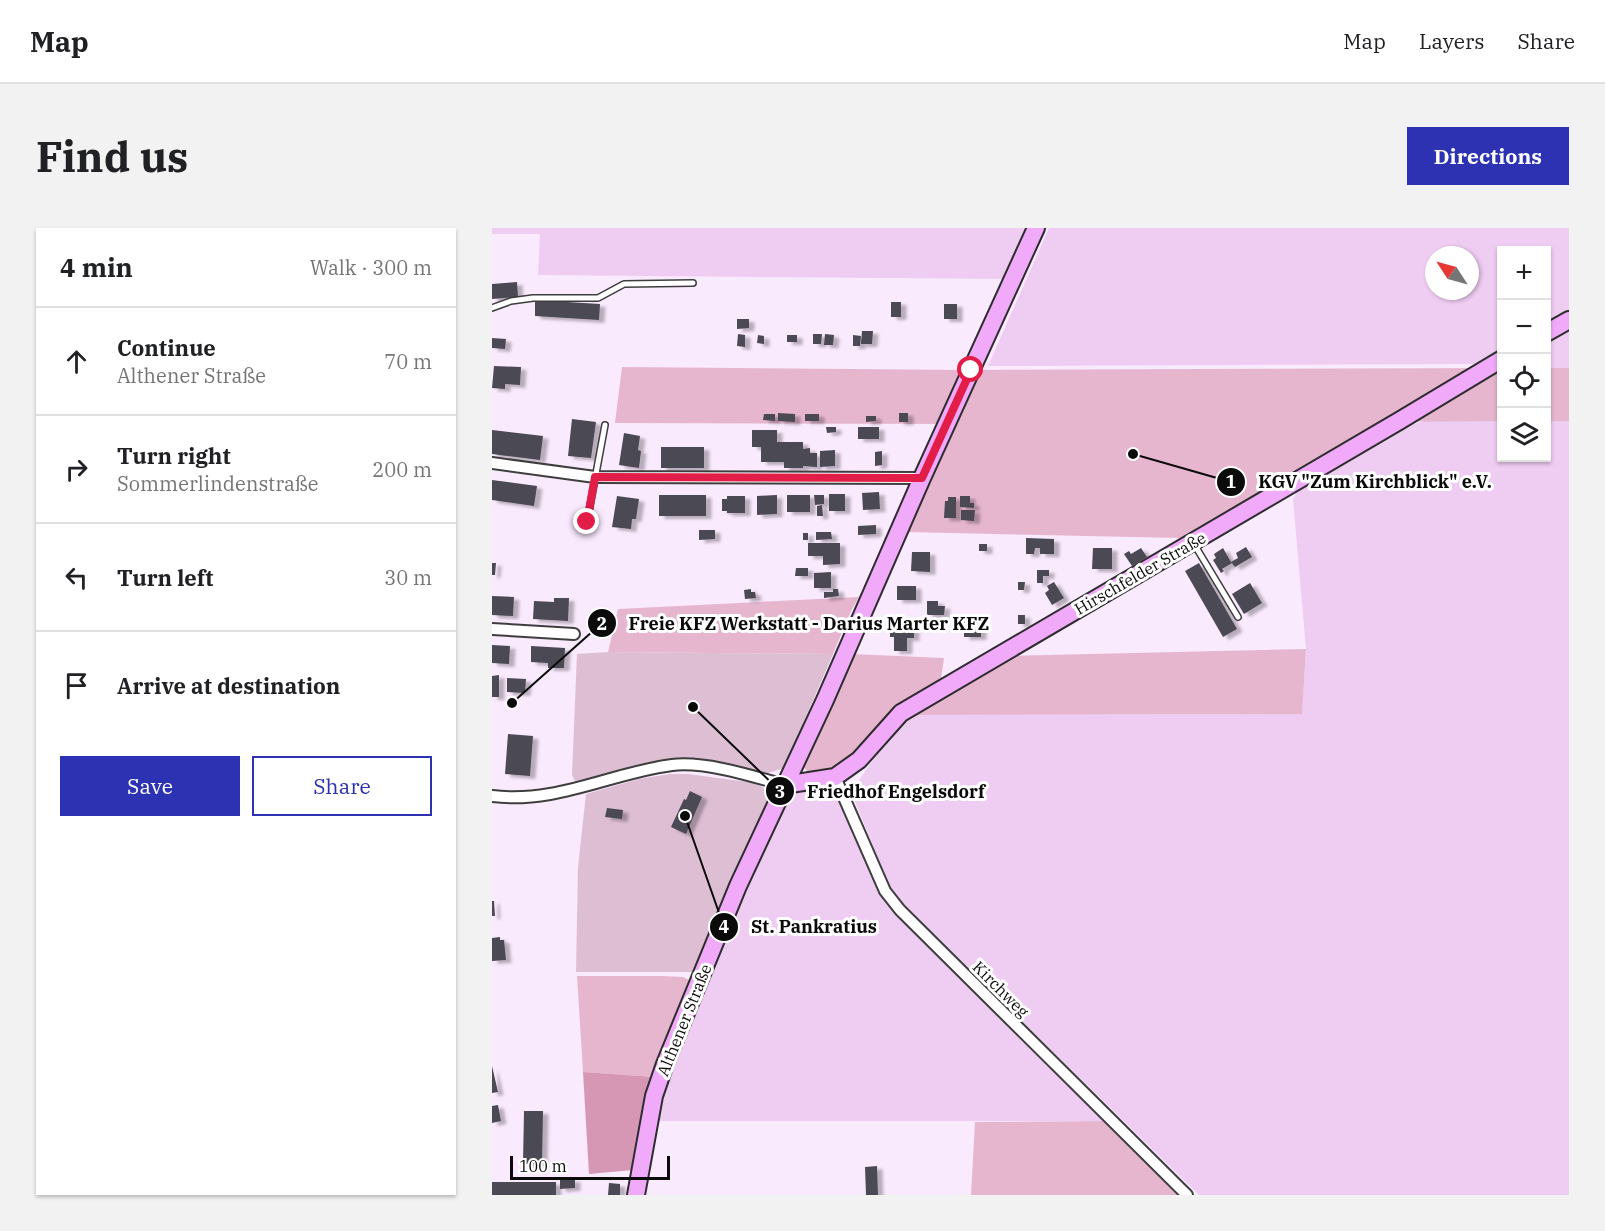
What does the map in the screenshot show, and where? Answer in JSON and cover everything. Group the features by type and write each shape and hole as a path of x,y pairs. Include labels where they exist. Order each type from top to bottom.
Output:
{"main road":[{"name":"Althener Straße","path":"636,1195 654,1096 738,886 829,691 922,478 1036,228"},
{"path":"1551,330 1569,320"},
{"name":"Hirschfelder Straße","path":"784,785 835,777 859,760 901,712 1497,362"}],"street":[{"path":"492,463 595,477 922,478"},
{"path":"492,629 574,634"},
{"path":"492,796 552,795 674,765 709,767 784,785"},
{"name":"Kirchweg","path":"835,777 885,891 900,910 1187,1195"}],"lane":[{"path":"492,308 511,301 533,298 598,298 624,284 693,283"},
{"path":"587,522 605,425"},
{"path":"1193,542 1238,617"}],"shaded area":[{"path":"492,228 1025,228 1002,279 538,275 540,234 492,234"},
{"path":"1049,228 1569,228 1569,312 1551,323 1551,246 1497,246 1497,354 1480,364 988,366"},
{"path":"1569,328 1569,368 1551,368 1551,339"},
{"path":"622,367 965,370 1497,368 1497,421 1382,422 1180,538 905,532 953,424 615,423"},
{"path":"1551,368 1569,368 1569,421 1551,421"},
{"path":"1551,420 1569,420 1569,1195 1199,1195 905,906 890,887 851,792 894,729 909,715 1302,714 1306,649 1293,499 1304,484 1402,427 1425,421 1497,421 1497,462 1551,462"},
{"path":"859,597 833,654 608,652 618,609"},
{"path":"1306,649 1302,714 909,715 1008,656"},
{"path":"608,652 833,654 784,768 768,773 674,759 653,762 576,783 572,775 577,654"},
{"path":"851,654 944,658 941,679 899,705 844,760 820,771 807,771 804,768 804,762"},
{"path":"670,774 688,774 755,783 764,788 771,797 694,972 576,972 578,867 586,794 639,779"},
{"path":"822,785 836,793 881,894 895,912 1107,1121 657,1121 660,1101 698,995 787,792"},
{"path":"577,976 662,976 683,977 689,980 655,1077 583,1072"},
{"path":"583,1072 655,1077 633,1170 589,1174"},
{"path":"1107,1121 1181,1195 971,1195 975,1122"}],"building":[{"path":"517,282 518,297 492,299 492,284"},
{"path":"535,300 600,304 599,320 535,316"},
{"path":"891,302 901,302 901,317 891,317"},
{"path":"944,304 957,304 957,319 944,319"},
{"path":"737,319 749,319 749,328 737,329"},
{"path":"862,331 873,331 872,344 861,344"},
{"path":"738,334 745,335 745,347 737,346"},
{"path":"813,334 822,334 821,344 813,344"},
{"path":"825,334 834,335 833,345 824,345"},
{"path":"758,335 764,336 764,344 757,343"},
{"path":"787,335 797,335 797,342 787,342"},
{"path":"853,335 861,336 860,346 853,346"},
{"path":"492,338 506,339 505,349 492,348"},
{"path":"494,366 521,367 520,385 505,384 505,389 492,388"},
{"path":"778,413 795,414 795,422 778,421"},
{"path":"899,413 908,413 908,422 899,422"},
{"path":"764,414 775,414 775,421 763,420"},
{"path":"805,414 819,414 819,421 805,421"},
{"path":"866,416 876,416 876,421 866,422"},
{"path":"572,419 596,422 591,458 568,456"},
{"path":"826,427 836,427 836,432 827,433"},
{"path":"858,427 879,427 879,439 858,439"},
{"path":"492,430 543,436 540,460 492,454"},
{"path":"752,430 777,430 777,442 803,442 803,449 810,448 810,453 817,453 817,467 784,468 784,462 761,462 761,447 752,447"},
{"path":"624,433 640,436 639,468 619,465"},
{"path":"661,447 704,447 704,468 661,468"},
{"path":"835,450 835,466 820,467 820,451"},
{"path":"882,451 882,465 875,466 875,452"},
{"path":"492,480 537,486 534,506 492,500"},
{"path":"879,492 880,509 863,510 862,493"},
{"path":"829,494 845,494 845,511 829,511"},
{"path":"659,495 706,495 706,516 659,516"},
{"path":"777,495 777,514 757,515 757,496"},
{"path":"787,495 810,495 810,512 787,512"},
{"path":"814,495 824,495 824,504 815,505"},
{"path":"617,496 639,499 636,519 632,519 631,529 612,527"},
{"path":"727,496 745,496 745,513 722,511 722,499 727,499"},
{"path":"960,496 970,496 970,503 974,503 974,508 960,507"},
{"path":"948,497 956,497 956,518 944,518 945,501 948,501"},
{"path":"822,505 823,516 817,516 817,506"},
{"path":"961,510 975,510 974,521 961,520"},
{"path":"876,525 876,534 858,535 858,526"},
{"path":"699,530 715,530 715,539 699,540"},
{"path":"816,532 831,532 832,539 816,540"},
{"path":"803,533 808,533 808,540 803,540"},
{"path":"1026,538 1054,539 1054,554 1040,554 1040,548 1035,548 1034,554 1026,554"},
{"path":"808,543 840,543 840,564 823,565 823,556 808,556"},
{"path":"979,544 987,544 987,551 979,551"},
{"path":"1246,547 1252,557 1235,567 1232,563 1222,569 1224,571 1221,573 1213,560 1216,558 1214,554 1223,548 1231,562 1238,558 1236,553"},
{"path":"1093,548 1112,548 1112,569 1092,569"},
{"path":"1141,548 1147,557 1132,566 1124,554 1129,551 1131,554"},
{"path":"912,552 930,552 930,572 911,571"},
{"path":"492,563 496,563 495,575 492,575"},
{"path":"1199,563 1237,629 1223,637 1185,571"},
{"path":"796,568 808,568 808,576 795,576"},
{"path":"1037,570 1049,570 1049,576 1043,576 1043,583 1037,583"},
{"path":"831,572 831,588 814,588 814,573"},
{"path":"1018,582 1025,582 1024,590 1018,590"},
{"path":"1054,582 1064,598 1052,605 1045,593 1049,590 1047,586"},
{"path":"1250,583 1262,603 1244,614 1232,594"},
{"path":"897,586 916,586 916,600 897,600"},
{"path":"751,589 751,592 755,592 756,598 745,599 744,590"},
{"path":"833,589 838,589 839,596 824,598 824,592 833,592"},
{"path":"492,596 514,597 513,616 492,615"},
{"path":"554,598 569,598 568,621 533,619 534,601 554,602"},
{"path":"927,601 938,601 938,606 945,606 944,615 927,615"},
{"path":"1018,615 1025,615 1025,624 1018,624"},
{"path":"964,619 981,620 981,637 964,637"},
{"path":"914,622 914,638 907,638 907,651 894,651 894,637 890,637 890,623"},
{"path":"492,645 510,646 509,664 492,663"},
{"path":"531,646 565,648 564,668 548,668 548,663 531,662"},
{"path":"499,675 499,697 492,697 492,676"},
{"path":"507,678 526,679 525,693 507,692"},
{"path":"508,734 533,736 530,776 505,774"},
{"path":"690,791 702,797 686,834 671,827"},
{"path":"607,808 623,810 622,819 605,817"},
{"path":"492,901 494,901 495,916 492,916"},
{"path":"500,937 500,940 504,940 506,960 492,961 492,938"},
{"path":"492,1066 498,1092 492,1093"},
{"path":"498,1105 501,1121 492,1123 492,1106"},
{"path":"524,1111 543,1111 542,1164 523,1164"},
{"path":"877,1166 878,1195 866,1195 865,1167"},
{"path":"575,1179 575,1188 560,1189 560,1180"},
{"path":"492,1182 556,1182 556,1195 492,1195"},
{"path":"609,1183 620,1184 620,1195 608,1195"}],"place":[{"name":"KGV \"Zum Kirchblick\" e.V.","path":"1133,454"},
{"name":"Freie KFZ Werkstatt - Darius Marter KFZ","path":"512,703"},
{"name":"Friedhof Engelsdorf","path":"693,707"},
{"name":"St. Pankratius","path":"685,816"}],"route":[{"path":"587,522 595,477 922,478 971,370"}]}
